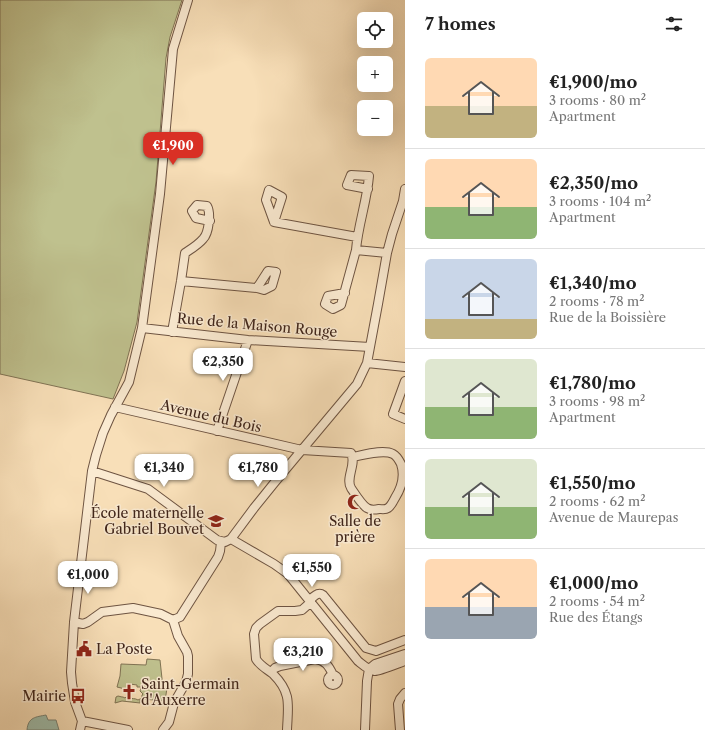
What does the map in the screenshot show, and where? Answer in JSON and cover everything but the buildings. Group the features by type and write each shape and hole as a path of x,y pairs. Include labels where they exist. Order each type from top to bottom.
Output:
{"street":[{"path":"80,730 82,721 75,702 71,672 74,622 92,471 103,433 129,382 142,328 160,194 173,49 188,0"},
{"path":"345,293 356,250 357,237 368,189"},
{"path":"92,471 144,487 217,540 225,542 231,539 254,508 357,384 367,363 387,253 404,200 405,189"},
{"path":"172,332 185,253 204,238 210,221"},
{"path":"274,222 357,237"},
{"path":"356,250 387,253"},
{"path":"181,280 257,288"},
{"name":"Rue de la Maison Rouge","path":"142,328 248,340 370,347"},
{"path":"217,431 248,340"},
{"path":"367,363 405,367"},
{"path":"405,381 402,402 393,414 405,419"},
{"name":"Avenue du Bois","path":"115,407 302,450 347,452 351,453 353,457"},
{"path":"388,453 394,454 399,460 403,468 403,479 400,489 389,507 386,509 371,510 364,506 350,487 353,457 388,453"},
{"path":"231,539 282,570 294,581 358,661 369,669 376,671 405,661"},
{"path":"173,620 180,617 218,557 221,542"},
{"path":"287,730 289,705 287,695 283,686 271,672 258,663 256,659 254,634 256,628 263,621 281,611 302,610 318,593 321,593 366,648 376,650 405,640"},
{"path":"74,622 85,623 102,612 133,608 161,614 173,620 178,636 187,652 188,674 186,682 174,703 169,722 163,730"},
{"path":"365,730 367,680 369,669 375,664 405,654"},
{"path":"271,672 280,666 319,660 326,664 333,675"},
{"path":"400,730 398,704 405,693"},
{"path":"82,721 128,730"}],"green space":[{"path":"0,0 182,0 170,37 166,58 156,182 137,322 124,371 113,399 0,374"},
{"path":"147,659 160,660 163,688 167,688 165,701 143,699 140,700 140,703 122,701 115,703 116,697 118,696 138,700 142,698 143,694 140,691 142,688 137,687 137,685 130,684 128,689 117,687 121,664 146,665"}],"shaded area":[{"path":"46,715 48,720 56,720 59,730 27,730 29,722 33,718"}],"place":[{"name":"Salle de prière","path":"355,502"},
{"name":"École maternelle Gabriel Bouvet","path":"216,521"},
{"name":"La Poste","path":"84,649"},
{"name":"Saint-Germain d'Auxerre","path":"129,692"},
{"name":"Mairie","path":"78,696"}]}
